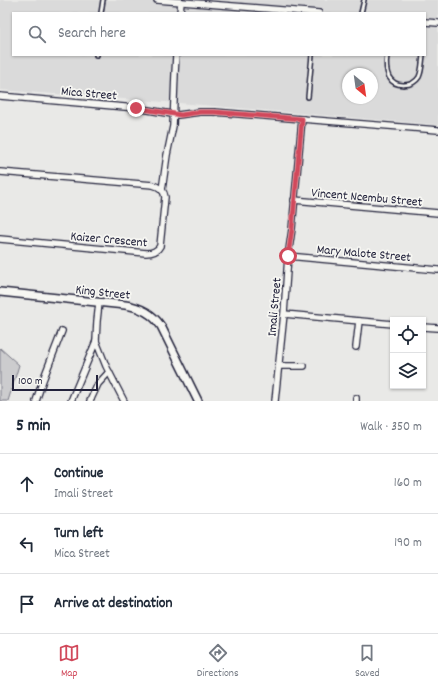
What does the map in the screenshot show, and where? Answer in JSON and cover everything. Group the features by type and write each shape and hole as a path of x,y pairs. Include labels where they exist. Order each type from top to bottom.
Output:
{"street":[{"path":"157,0 235,3 307,12"},
{"path":"180,12 181,2"},
{"path":"426,22 438,23"},
{"path":"0,172 153,185 162,190 173,126 176,56"},
{"name":"Mica Street","path":"0,96 136,108 182,115 200,112 214,112 438,130"},
{"name":"Imali Street","path":"275,401 302,119"},
{"name":"Kaizer Crescent","path":"0,239 152,253 157,251 160,244 165,197 162,190"},
{"name":"Vincent Ncembu Street","path":"294,200 438,213"},
{"name":"Mary Malote Street","path":"288,256 438,270"},
{"name":"King Street","path":"0,292 125,305 139,308 154,318 164,331 198,401"},
{"path":"71,401 96,341 99,303"},
{"path":"284,314 390,324"},
{"path":"356,347 359,321"},
{"path":"426,327 438,328"},
{"path":"36,401 62,331"},
{"path":"96,341 104,361 124,401"},
{"path":"278,366 304,366"},
{"path":"90,401 98,384 110,372"}],"lane":[{"path":"101,12 103,0"},
{"path":"361,12 364,0"},
{"path":"308,97 312,56"},
{"path":"387,56 387,70 390,78 397,83 406,85 411,84 420,75 423,56"}],"shaded area":[{"path":"0,0 438,0 438,125 179,103 0,90"},
{"path":"0,348 19,365 8,401 0,401"}],"route":[{"path":"136,108 181,115 200,112 214,112 302,119 292,229 288,256"}]}
